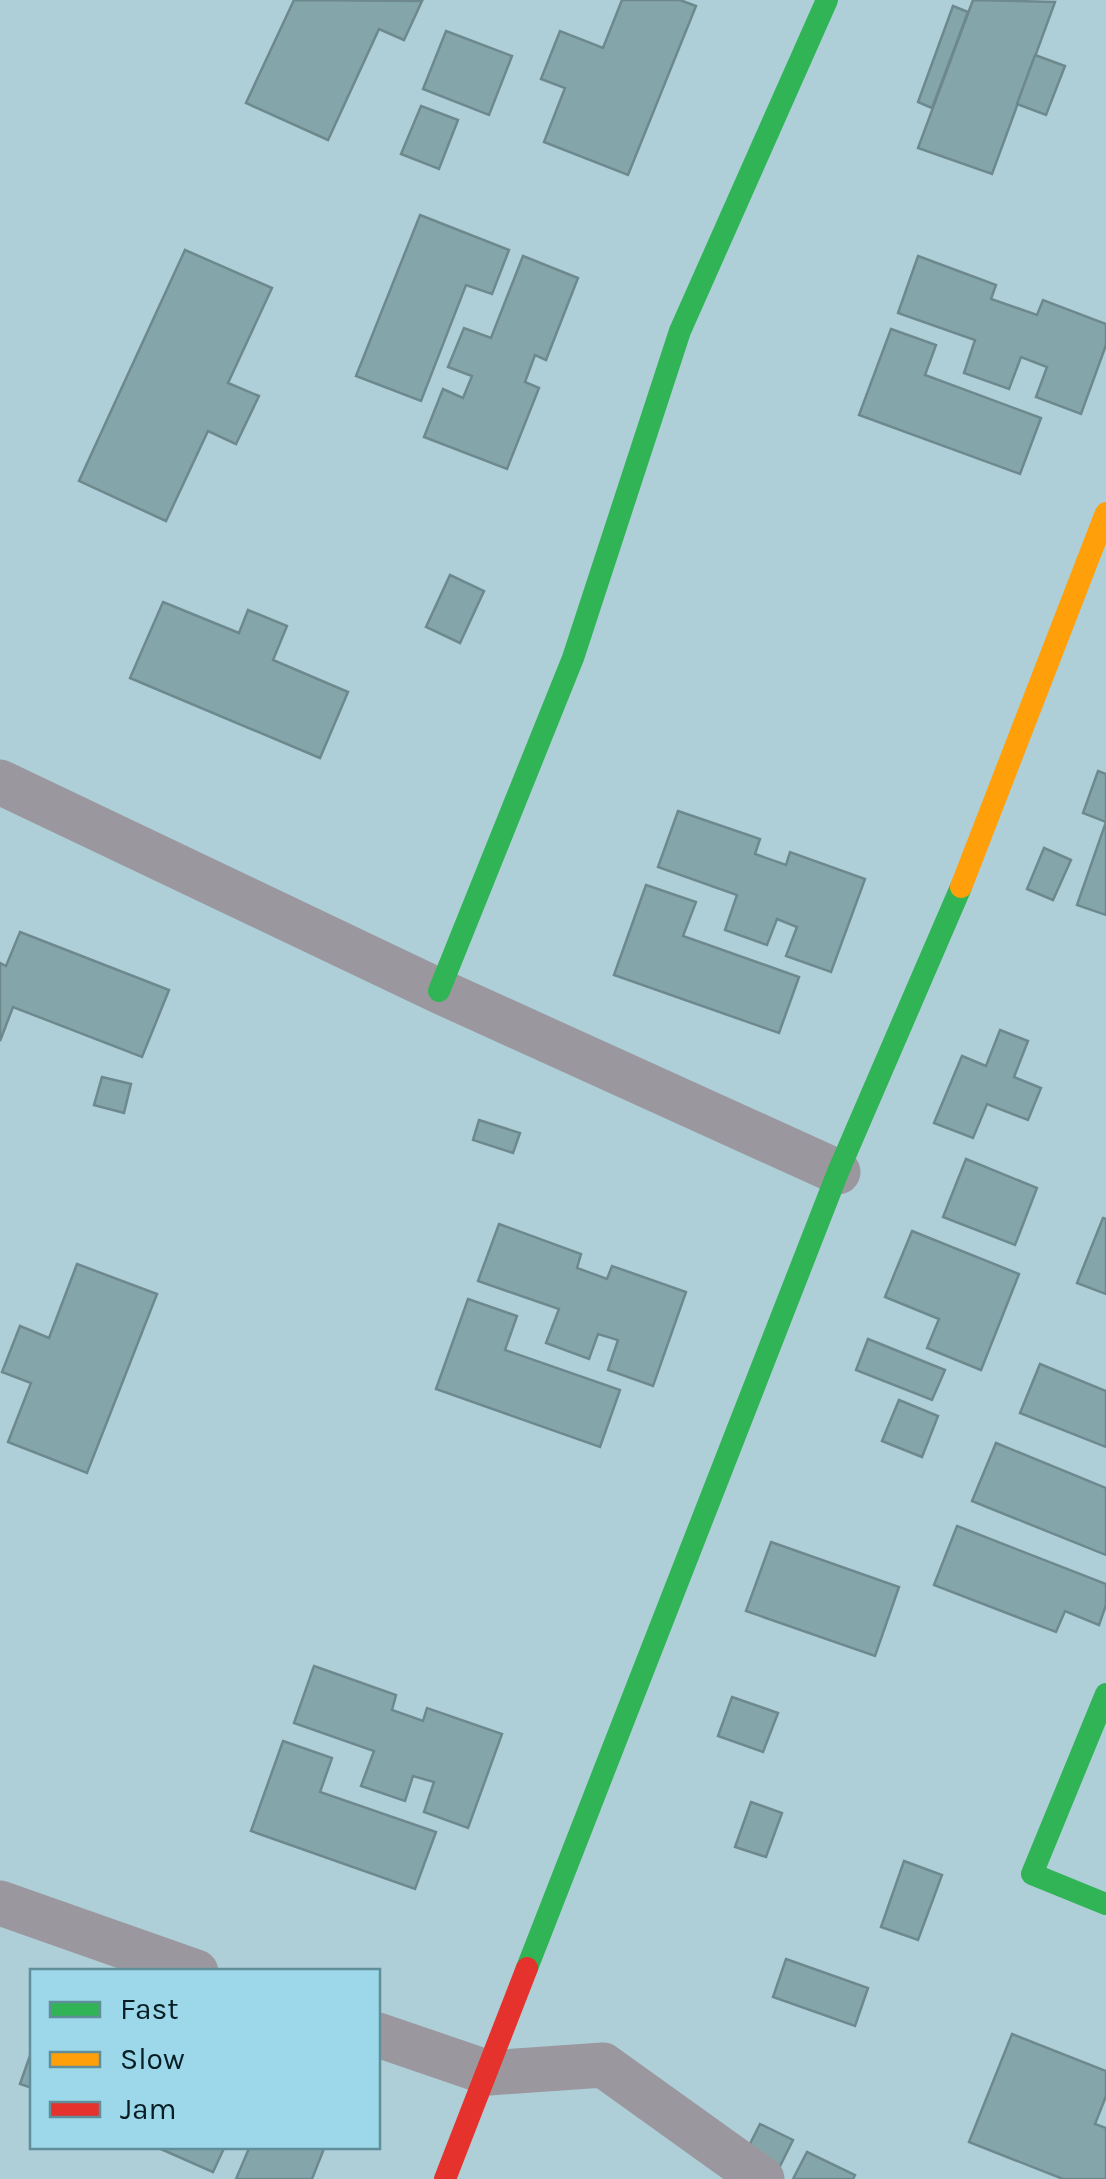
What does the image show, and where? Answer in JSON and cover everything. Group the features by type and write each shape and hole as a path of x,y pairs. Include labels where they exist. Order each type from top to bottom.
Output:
{"street":[{"path":"439,991 573,658 680,331 826,0"},
{"path":"445,2179 838,1172 954,905 1106,513"},
{"path":"0,782 439,991 838,1172"},
{"path":"1106,1694 1032,1874 1106,1904"},
{"path":"0,1903 187,1969"},
{"path":"380,2035 489,2073 603,2065 762,2179"}],"building":[{"path":"294,0 422,1 404,40 379,29 328,140 246,103"},
{"path":"622,0 680,0 696,6 628,175 544,142 565,88 541,79 560,31 603,48"},
{"path":"973,0 1055,2 992,174 918,148"},
{"path":"953,6 968,12 932,108 918,102"},
{"path":"446,31 512,56 489,115 423,89"},
{"path":"1035,55 1065,66 1046,115 1017,104"},
{"path":"421,106 458,120 439,169 401,154"},
{"path":"420,215 509,250 492,294 466,285 421,401 356,376"},
{"path":"185,250 272,288 228,383 259,396 236,444 208,431 166,521 79,481"},
{"path":"523,256 578,278 546,360 535,355 525,382 539,388 507,469 424,437 443,389 463,398 472,376 448,367 464,328 491,338"},
{"path":"918,256 996,285 991,299 1037,315 1043,300 1106,324 1106,345 1081,414 1036,397 1047,367 1021,357 1009,389 964,373 975,340 898,313"},
{"path":"891,329 936,345 925,375 1041,418 1020,474 859,415"},
{"path":"450,575 484,591 460,643 426,627"},
{"path":"163,602 239,633 248,610 287,626 273,660 348,692 320,758 130,678"},
{"path":"1098,771 1106,774 1106,822 1083,813"},
{"path":"678,811 760,839 755,854 786,865 790,852 865,879 831,972 786,956 797,927 777,919 767,945 725,930 737,895 658,867"},
{"path":"1106,822 1106,915 1077,905"},
{"path":"1044,848 1071,860 1053,900 1027,889"},
{"path":"646,885 696,902 683,936 799,977 779,1033 614,975"},
{"path":"20,932 169,990 142,1057 13,1007 0,1041 0,963 6,966"},
{"path":"1000,1030 1028,1041 1014,1077 1041,1088 1028,1120 987,1104 973,1138 934,1123 962,1056 986,1066"},
{"path":"102,1077 131,1084 124,1113 94,1105"},
{"path":"479,1120 520,1133 513,1153 473,1140"},
{"path":"966,1159 1037,1188 1015,1245 943,1217"},
{"path":"1103,1218 1106,1219 1106,1294 1077,1283"},
{"path":"499,1224 581,1254 577,1268 607,1279 612,1266 686,1292 653,1386 608,1370 618,1340 598,1334 589,1359 546,1343 559,1309 478,1281"},
{"path":"912,1231 1019,1274 981,1370 927,1348 939,1319 885,1297"},
{"path":"77,1264 157,1294 87,1473 8,1442 31,1383 2,1372 20,1326 49,1338"},
{"path":"468,1299 517,1316 505,1350 620,1390 600,1447 436,1389"},
{"path":"868,1339 945,1370 932,1400 856,1370"},
{"path":"1040,1364 1106,1391 1106,1447 1020,1413"},
{"path":"899,1400 938,1416 922,1457 882,1441"},
{"path":"996,1443 1106,1488 1106,1555 972,1501"},
{"path":"957,1526 1106,1584 1106,1605 1099,1625 1065,1611 1056,1632 934,1585"},
{"path":"771,1542 899,1587 875,1656 746,1611"},
{"path":"314,1666 396,1695 392,1710 423,1721 427,1708 502,1734 468,1828 424,1812 434,1782 413,1776 405,1801 361,1786 374,1751 294,1723"},
{"path":"732,1697 778,1713 763,1752 718,1736"},
{"path":"283,1741 332,1758 320,1792 436,1832 415,1889 251,1831"},
{"path":"751,1802 782,1813 766,1857 735,1847"},
{"path":"904,1861 942,1875 918,1940 881,1927"},
{"path":"786,1959 868,1988 855,2026 773,1997"},
{"path":"1012,2034 1106,2071 1106,2096 1095,2124 1106,2128 1106,2179 1063,2179 969,2142"},
{"path":"30,2056 30,2087 20,2084"},
{"path":"760,2124 793,2140 778,2170 745,2154"},
{"path":"161,2149 224,2149 213,2172"},
{"path":"249,2149 324,2149 312,2179 236,2179"},
{"path":"807,2152 855,2175 853,2179 793,2179"}],"traffic: fast":[{"path":"439,991 573,658 680,331 827,0"},
{"path":"527,1968 838,1172 961,887"},
{"path":"1106,1694 1032,1874 1106,1904"}],"traffic: slow":[{"path":"961,887 1106,513"}],"traffic: jam":[{"path":"445,2179 527,1968"}]}
